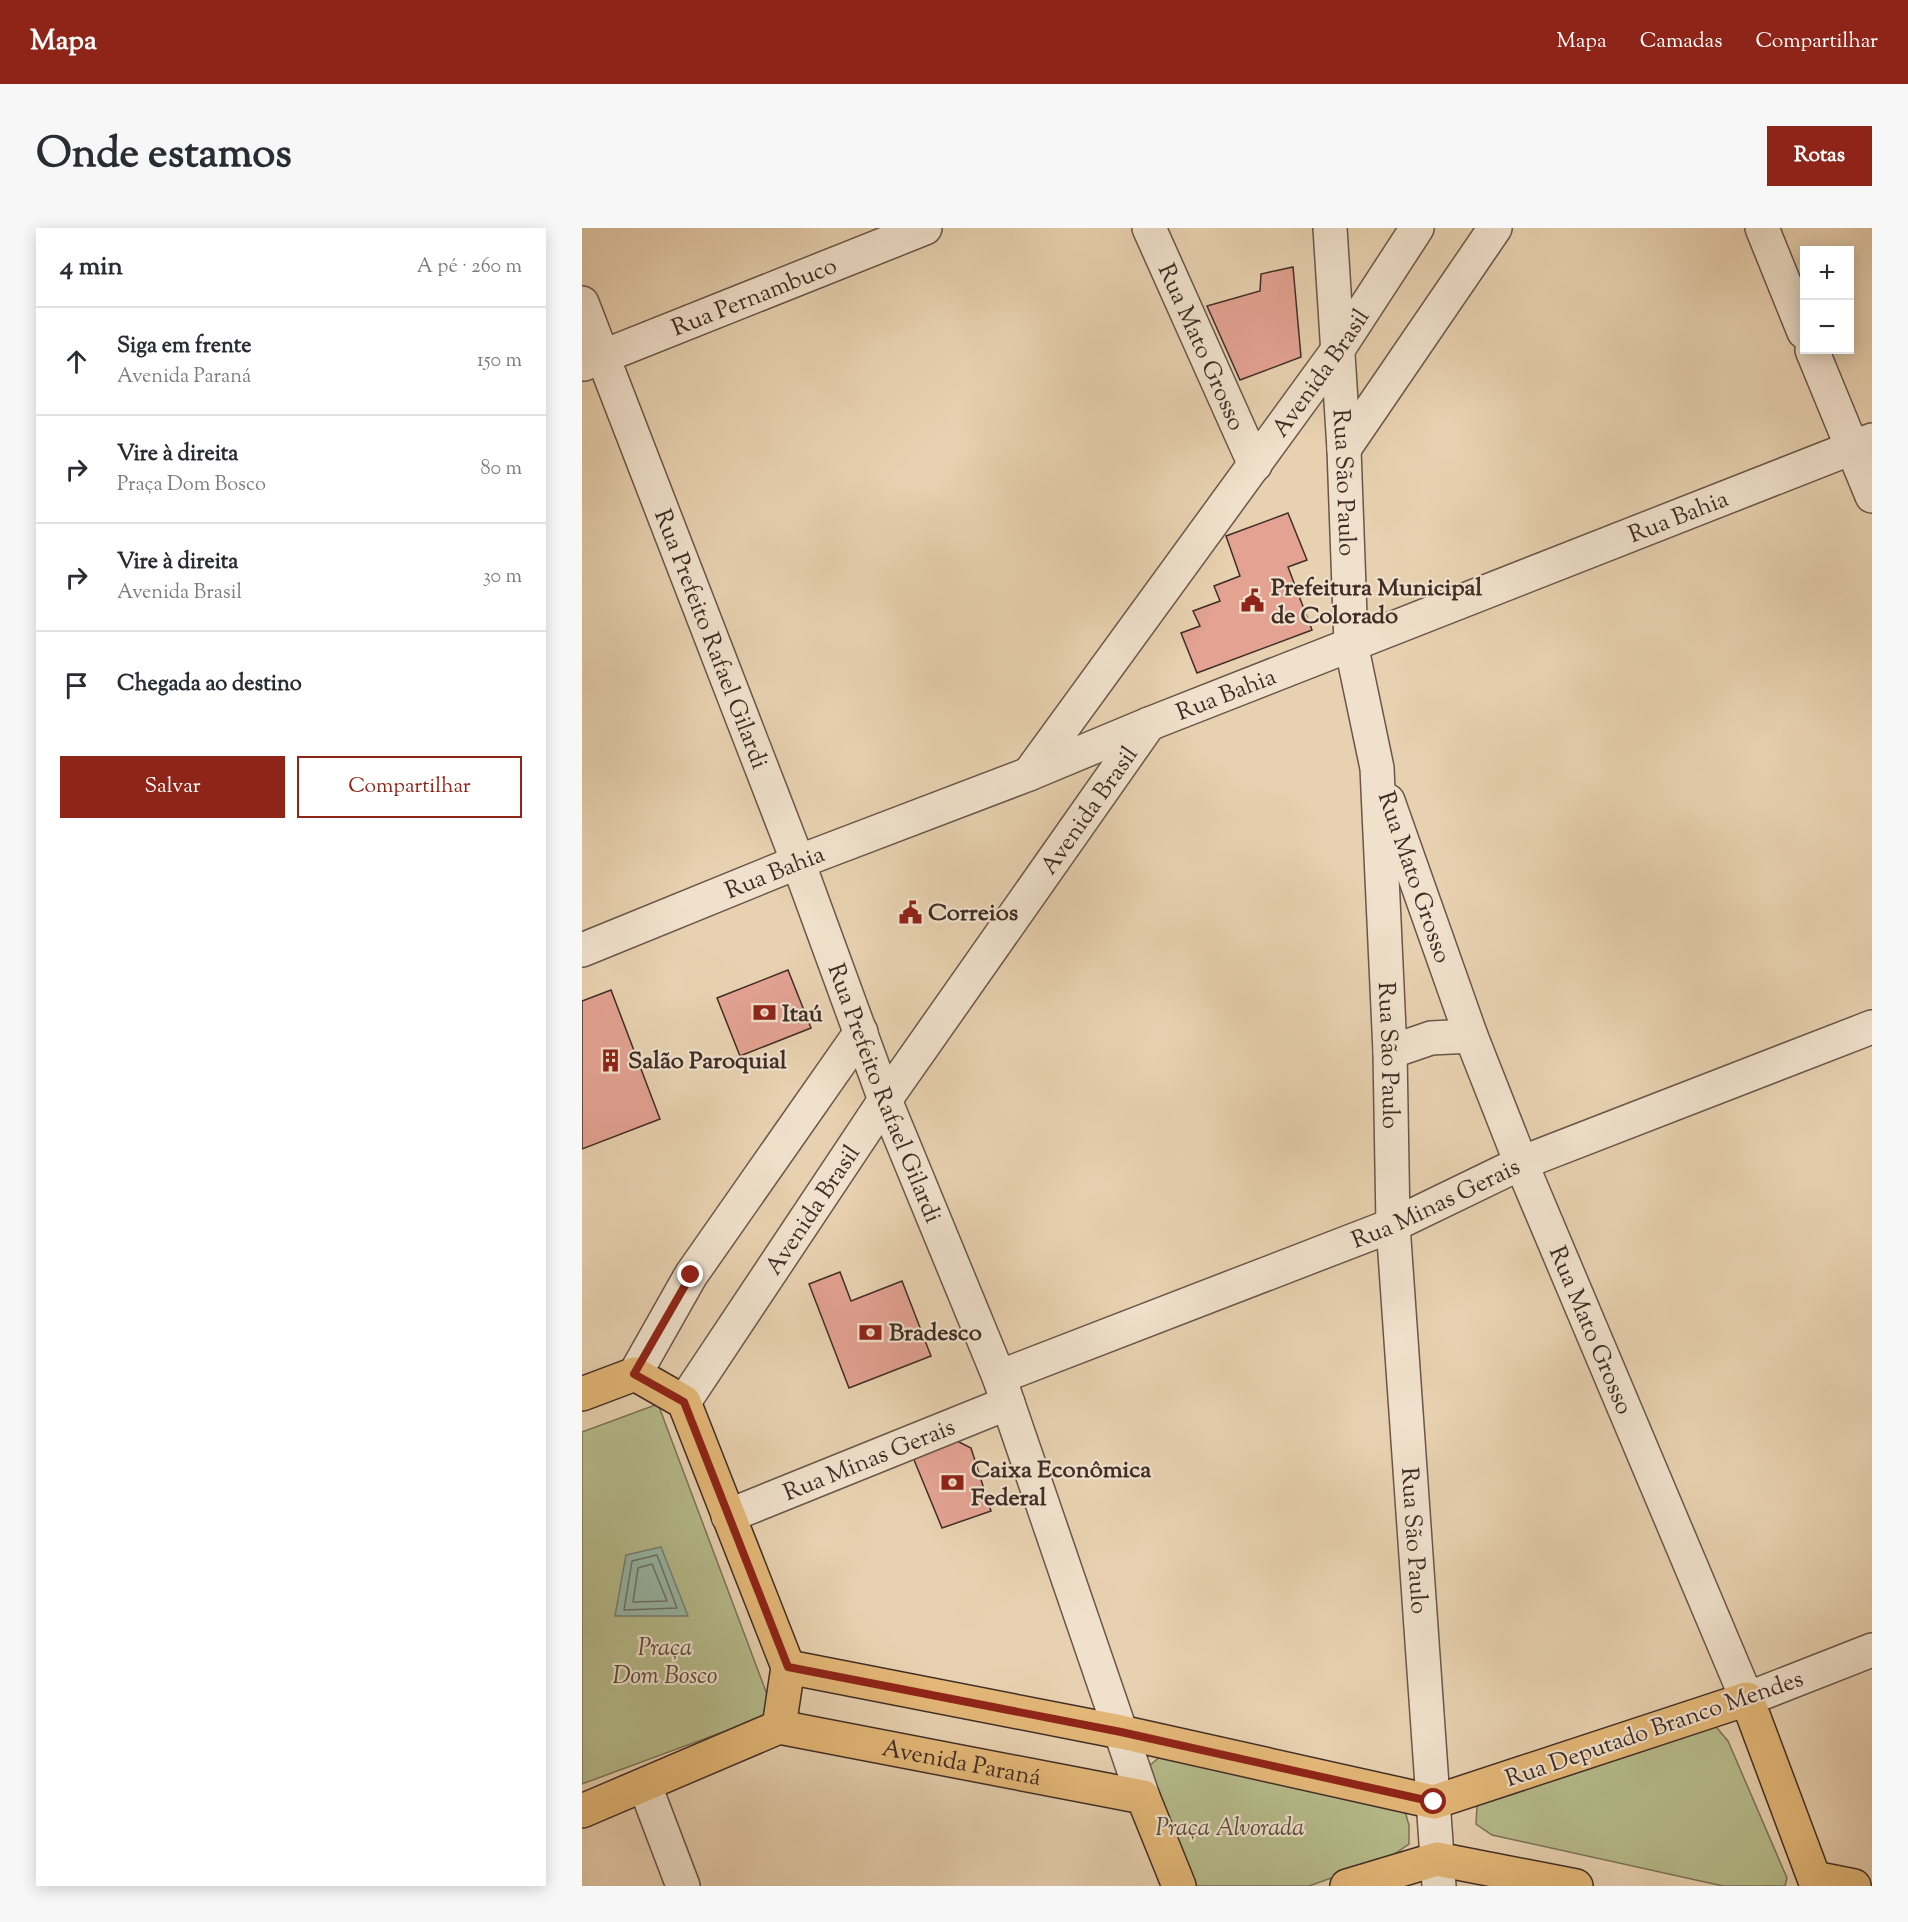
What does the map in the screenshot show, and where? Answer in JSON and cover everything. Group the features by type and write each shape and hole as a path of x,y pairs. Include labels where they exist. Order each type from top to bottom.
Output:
{"main road":[{"path":"582,1394 634,1374 684,1402 788,1667 779,1727 645,1786 582,1810"},
{"path":"788,1667 1121,1732 1434,1802"},
{"name":"Rua Deputado Branco Mendes","path":"1434,1802 1747,1700"},
{"name":"Rua Mato Grosso","path":"1747,1700 1816,1882"},
{"name":"Avenida Paraná","path":"779,1727 1143,1797"},
{"name":"Rua Prefeito Rafael Gilardi","path":"1143,1797 1179,1886"},
{"path":"1347,1886 1438,1872 1576,1886"},
{"path":"1816,1882 1854,1886"}],"street":[{"name":"Rua Pernambuco","path":"592,360 925,228"},
{"name":"Rua Mato Grosso","path":"1149,228 1255,465"},
{"name":"Rua São Paulo","path":"1330,228 1344,449 1351,644 1377,768 1390,1052 1394,1226 1438,1872"},
{"name":"Avenida Brasil","path":"1029,774 1337,351 1417,228"},
{"path":"1344,449 1495,228"},
{"path":"1762,228 1800,322"},
{"name":"Rua Prefeito Rafael Gilardi","path":"582,303 592,360 798,862 885,1100 1003,1390 1143,1797"},
{"path":"1814,354 1862,443 1872,496"},
{"name":"Rua Bahia","path":"582,950 798,862 1029,774 1149,724 1862,443"},
{"name":"Avenida Brasil","path":"684,1402 885,1100 1149,724"},
{"name":"Rua Mato Grosso","path":"1377,768 1471,1036 1521,1163 1747,1700"},
{"name":"Rua Minas Gerais","path":"728,1516 1003,1390 1394,1226 1521,1163 1872,1027"},
{"path":"634,1374 691,1275 861,1032"},
{"path":"1390,1052 1431,1038 1471,1036"},
{"name":"Rua Deputado Branco Mendes","path":"1747,1700 1872,1650"},
{"path":"645,1786 683,1886"}],"green space":[{"name":"Praça Dom Bosco","path":"658,1404 774,1713 582,1784 582,1432"},
{"path":"1712,1722 1728,1741 1787,1878 1785,1886 1723,1886 1492,1835 1476,1824 1477,1806 1494,1796"},
{"name":"Praça Alvorada","path":"1163,1754 1404,1808 1409,1825 1409,1844 1390,1857 1309,1886 1188,1886 1148,1767"}],"water":[{"path":"661,1547 688,1616 615,1616 626,1555"}],"building":[{"path":"1293,267 1301,357 1240,380 1207,306 1260,291 1261,274"},
{"name":"Prefeitura Municipal de Colorado","path":"1288,513 1307,560 1288,567 1312,630 1197,673 1181,633 1200,626 1193,611 1220,601 1214,586 1240,576 1226,536"},
{"name":"Itaú","path":"788,970 811,1028 740,1056 717,998"},
{"name":"Salão Paroquial","path":"611,990 660,1119 582,1149 582,1001"},
{"path":"840,1272 851,1301 902,1281 931,1356 849,1388 809,1284"},
{"name":"Caixa Econômica Federal","path":"955,1440 971,1448 991,1511 942,1528 912,1455"}],"place":[{"name":"Prefeitura Municipal de Colorado","path":"1253,601"},
{"name":"Correios","path":"910,912"},
{"name":"Itaú","path":"764,1013"},
{"name":"Salão Paroquial","path":"610,1060"},
{"name":"Bradesco","path":"871,1332"},
{"name":"Caixa Econômica Federal","path":"953,1483"}],"route":[{"path":"691,1275 634,1374 684,1402 788,1667 1121,1732 1434,1802"}]}
